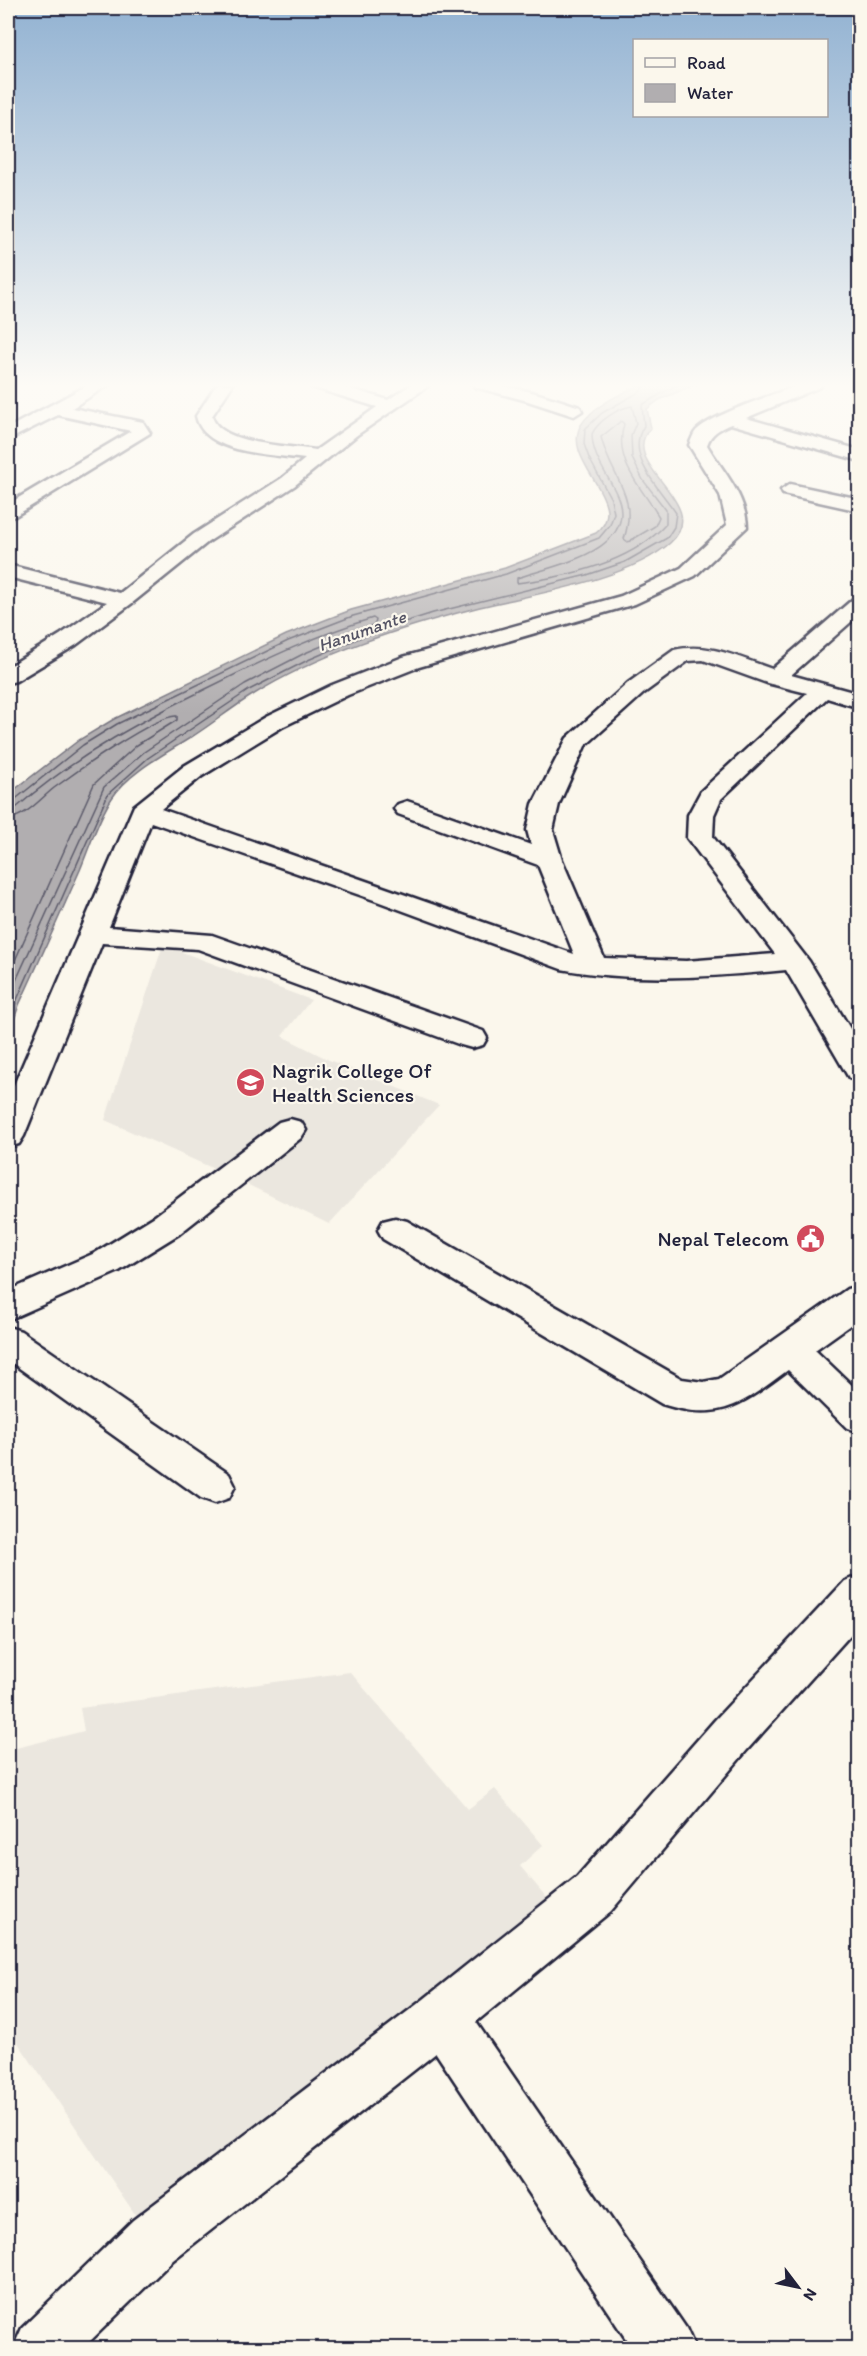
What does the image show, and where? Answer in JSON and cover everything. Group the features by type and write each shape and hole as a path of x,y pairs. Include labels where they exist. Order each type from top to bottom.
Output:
{"street":[{"path":"8,512 38,494"},
{"path":"8,676 42,657 124,600 201,538 269,494"},
{"path":"8,1136 143,811 193,771 274,722 340,690 411,662 628,600 688,572 737,527 735,503 729,494"},
{"path":"808,494 860,505"},
{"path":"8,571 124,600"},
{"path":"775,678 838,635 860,603"},
{"path":"593,966 549,860 540,830 546,804 575,743 636,688 682,655 692,653 705,653 775,678 860,701"},
{"path":"823,690 718,788 701,815 700,838 795,961 860,1071"},
{"path":"407,809 549,860"},
{"path":"143,811 384,894 561,960 593,966 686,970 795,961"},
{"path":"91,934 202,941 472,1038"},
{"path":"8,1306 107,1262 127,1250 167,1225 290,1130"},
{"path":"395,1230 675,1393 703,1397 728,1393 789,1347 860,1299"},
{"path":"8,1341 215,1486"},
{"path":"789,1347 860,1417"},
{"path":"42,2349 153,2240 442,2017 594,1894 731,1735 860,1594"},
{"path":"442,2017 666,2349"}],"shaded area":[{"name":"Nagrik College Of Health Sciences","path":"163,945 311,1000 282,1036 329,1060 439,1105 329,1224 230,1176 105,1120"},
{"path":"350,1672 468,1809 495,1789 543,1845 520,1866 547,1898 141,2223 8,2028 8,1750 84,1731 80,1708"}],"water":[{"name":"Hanumante","path":"670,494 681,513 681,528 670,543 652,556 606,576 451,615 333,654 251,696 128,780 112,798 102,815 80,870 19,1005 8,1037 8,800 14,790 79,740 114,719 286,635 351,610 505,568 596,533 605,521 607,509 602,495"}],"place":[{"name":"Nagrik College Of Health Sciences","path":"251,1082"},
{"name":"Nepal Telecom","path":"810,1238"}]}
